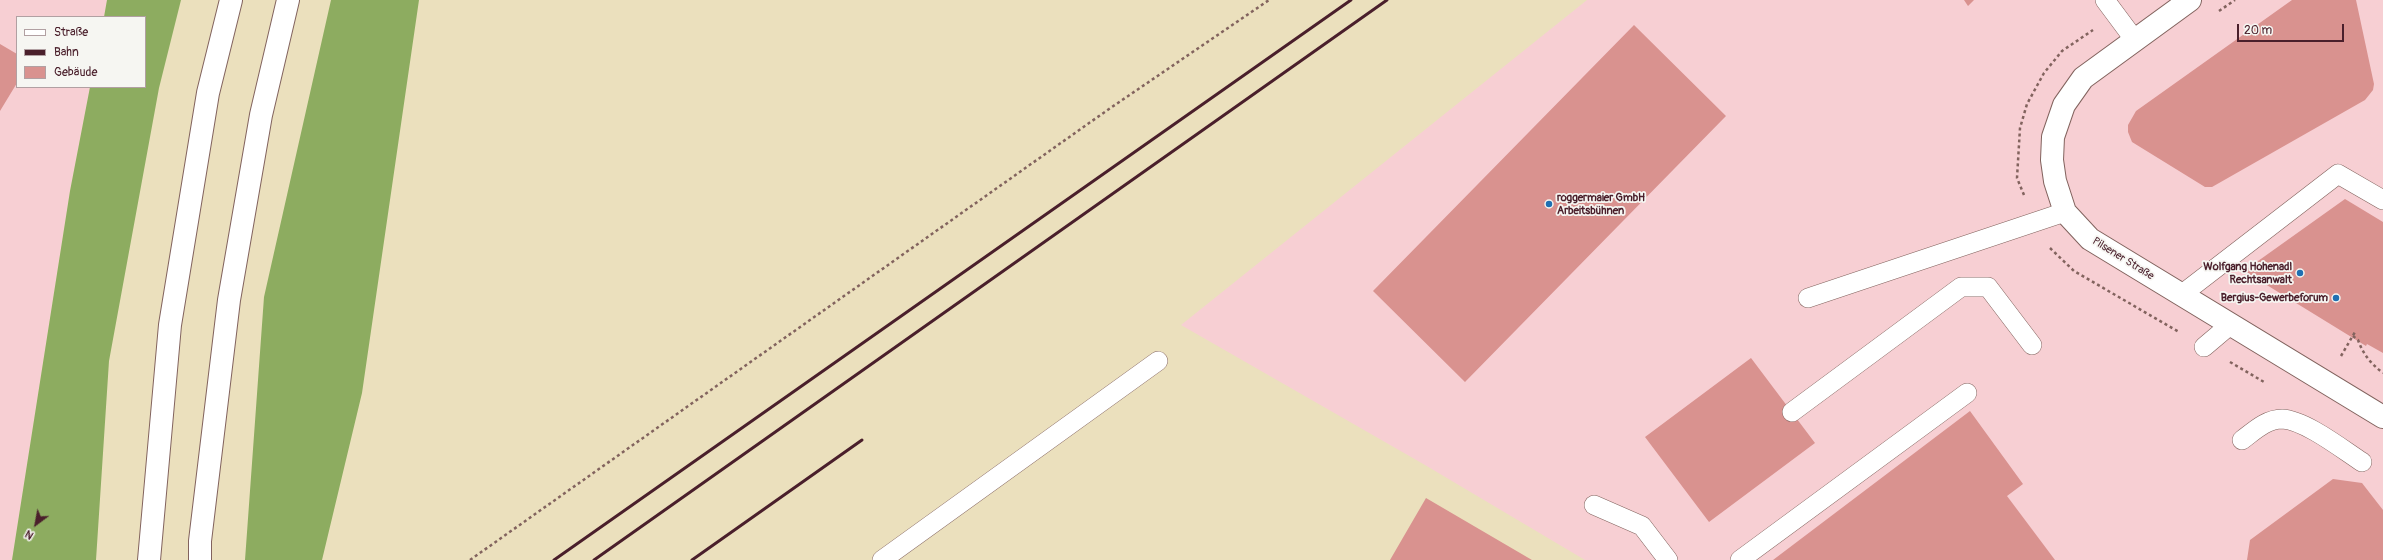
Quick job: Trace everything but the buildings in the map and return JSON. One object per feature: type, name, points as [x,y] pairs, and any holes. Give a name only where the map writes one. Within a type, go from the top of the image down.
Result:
[{"type":"main road","points":[[149,560],[170,325],[208,93],[231,0]]},
{"type":"main road","points":[[200,560],[200,541],[229,300],[261,115],[288,0]]},
{"type":"main road","name":"Pilsener Straße","points":[[2190,0],[2134,39],[2083,78],[2064,105],[2053,138],[2052,160],[2055,181],[2065,212],[2090,239],[2383,417]]},
{"type":"lane","points":[[2105,0],[2134,39]]},
{"type":"lane","points":[[2181,295],[2338,174],[2383,200]]},
{"type":"lane","points":[[1808,298],[2065,212]]},
{"type":"lane","points":[[1792,412],[1962,287],[1988,287],[2032,345]]},
{"type":"lane","points":[[2204,347],[2230,325]]},
{"type":"lane","points":[[882,560],[1158,361]]},
{"type":"lane","points":[[1740,560],[1967,393]]},
{"type":"lane","points":[[2242,440],[2267,423],[2281,419],[2297,422],[2362,462]]},
{"type":"lane","points":[[1594,505],[1642,526],[1668,560]]},
{"type":"path","points":[[470,560],[1096,118],[1269,0]]},
{"type":"path","points":[[2216,13],[2235,0]]},
{"type":"path","points":[[2344,352],[2355,332]]},
{"type":"path","points":[[2353,336],[2358,340],[2362,351],[2375,368],[2383,373]]},
{"type":"shaded area","points":[[0,0],[107,0],[104,16],[16,16],[16,88],[90,88],[70,191],[12,560],[0,560]]},
{"type":"shaded area","points":[[1587,0],[2383,0],[2383,560],[1585,560],[1425,465],[1181,325]]},
{"type":"green space","points":[[107,0],[181,0],[159,88],[109,361],[96,560],[12,560],[70,191],[90,88],[146,88],[146,16],[104,16]]},
{"type":"green space","points":[[331,0],[419,0],[362,393],[322,560],[245,560],[264,297]]},
{"type":"railway","points":[[554,560],[1351,0]]},
{"type":"railway","points":[[594,560],[1387,0]]},
{"type":"railway","points":[[692,560],[862,440]]},
{"type":"place","name":"roggermaier GmbH Arbeitsbühnen","points":[[1549,204]]},
{"type":"place","name":"Wolfgang Hohenadl Rechtsanwalt","points":[[2300,273]]},
{"type":"place","name":"Bergius-Gewerbeforum","points":[[2336,298]]}]
